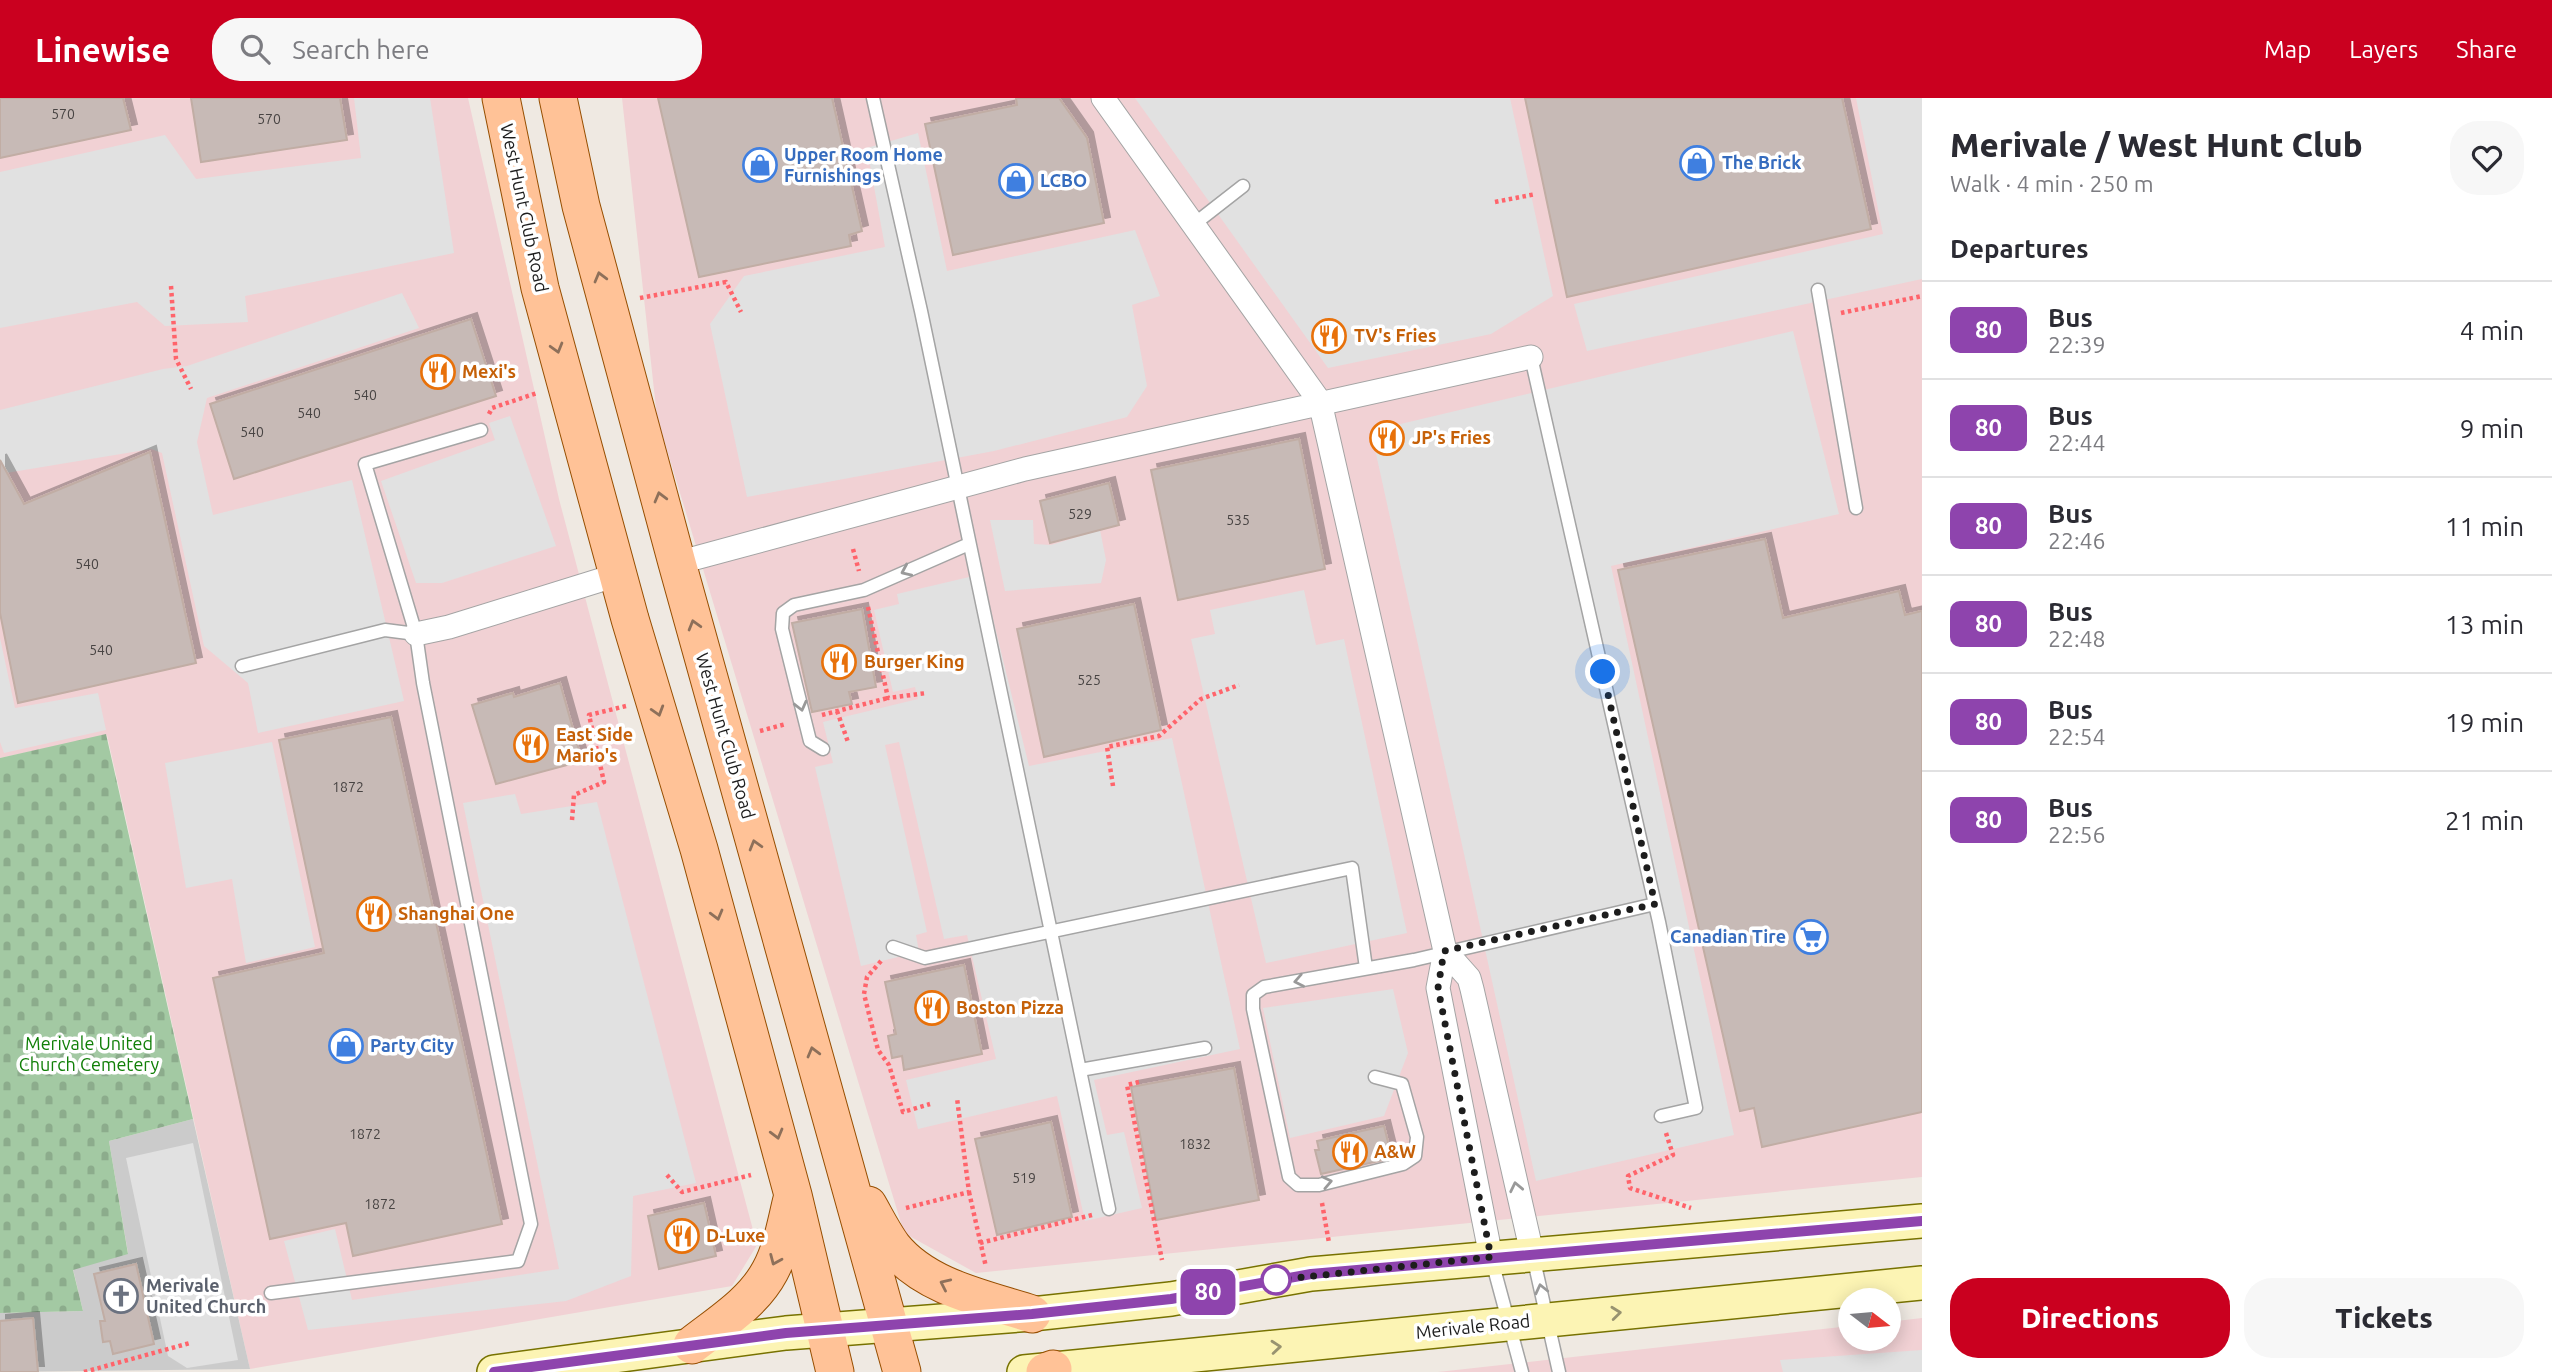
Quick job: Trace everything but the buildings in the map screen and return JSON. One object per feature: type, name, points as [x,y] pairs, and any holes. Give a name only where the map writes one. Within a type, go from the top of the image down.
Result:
[{"type":"main road","name":"West Hunt Club Road","points":[[501,98],[540,288],[793,1195],[835,1372]]},
{"type":"main road","name":"West Hunt Club Road","points":[[558,98],[581,206],[677,563],[902,1372]]},
{"type":"main road","points":[[620,574],[677,563]]},
{"type":"main road","points":[[844,1165],[893,1246],[908,1263],[954,1288],[1032,1314]]},
{"type":"main road","points":[[692,1345],[748,1301],[770,1272],[779,1253],[793,1195]]},
{"type":"main road","points":[[494,1372],[826,1330],[1032,1314],[1171,1299],[1311,1274],[1922,1221]]},
{"type":"main road","name":"Merivale Road","points":[[1052,1370],[1192,1363],[1548,1319],[1922,1283]]},
{"type":"street","points":[[1103,98],[1320,402],[1444,951],[1438,988],[1491,1257]]},
{"type":"street","points":[[677,563],[957,487],[1320,402],[1531,357]]},
{"type":"street","points":[[416,634],[449,627],[620,574]]},
{"type":"street","points":[[1444,951],[1469,978],[1532,1253]]},
{"type":"lane","points":[[873,98],[1109,1209]]},
{"type":"lane","points":[[1193,225],[1243,186]]},
{"type":"lane","points":[[1818,290],[1856,508]]},
{"type":"lane","points":[[1531,357],[1655,904],[1696,1108],[1661,1116]]},
{"type":"lane","points":[[271,1293],[518,1261],[531,1224],[423,683],[416,634],[365,464],[481,430]]},
{"type":"lane","points":[[823,749],[810,741],[782,629],[783,613],[794,605],[864,590],[969,544]]},
{"type":"lane","points":[[242,666],[385,630],[416,634]]},
{"type":"lane","points":[[893,947],[925,958],[1352,868],[1366,968]]},
{"type":"lane","points":[[1375,1077],[1402,1084],[1417,1137],[1415,1156],[1403,1164],[1320,1185],[1298,1185],[1289,1177],[1253,1009],[1253,995],[1264,987],[1414,960],[1655,904]]},
{"type":"lane","points":[[1080,1070],[1205,1048]]},
{"type":"lane","points":[[1532,1253],[1559,1372]]},
{"type":"lane","points":[[1491,1257],[1522,1372]]},
{"type":"path","points":[[1495,202],[1536,194]]},
{"type":"path","points":[[640,298],[726,282],[741,312]]},
{"type":"path","points":[[172,286],[176,359],[191,389]]},
{"type":"path","points":[[1823,315],[1922,296]]},
{"type":"path","points":[[481,430],[492,408],[547,389]]},
{"type":"path","points":[[853,549],[888,698],[927,692]]},
{"type":"path","points":[[1113,786],[1107,747],[1159,736],[1201,699],[1239,685]]},
{"type":"path","points":[[572,820],[574,796],[604,782],[589,715],[630,705]]},
{"type":"path","points":[[837,711],[848,742]]},
{"type":"path","points":[[893,947],[867,977],[864,994],[878,1050],[889,1065],[903,1112],[930,1104]]},
{"type":"path","points":[[1144,1059],[1147,1079],[1127,1085],[1162,1260]]},
{"type":"path","points":[[957,1098],[969,1192],[988,1275],[978,1273]]},
{"type":"path","points":[[1661,1116],[1673,1156],[1628,1176],[1630,1188],[1691,1208]]},
{"type":"path","points":[[667,1175],[682,1192],[751,1175]]},
{"type":"path","points":[[908,1216],[903,1209],[969,1192]]},
{"type":"path","points":[[1323,1208],[1329,1243]]},
{"type":"path","points":[[980,1243],[1109,1209]]},
{"type":"path","points":[[84,1372],[190,1343]]},
{"type":"shaded area","points":[[0,98],[468,98],[559,499],[757,1245],[732,1286],[250,1369],[107,735],[0,758]]},
{"type":"shaded area","points":[[354,98],[430,98],[454,253],[245,296],[248,322],[165,326],[137,302],[0,328],[0,172],[165,135],[196,179],[361,158]]},
{"type":"shaded area","points":[[622,98],[1922,98],[1922,1177],[976,1273],[904,1233],[657,417]]},
{"type":"shaded area","points":[[1135,98],[1510,98],[1553,296],[1491,334],[1328,368]]},
{"type":"shaded area","points":[[1856,98],[1922,98],[1922,279],[1587,351],[1574,304],[1883,234]]},
{"type":"shaded area","points":[[918,133],[947,271],[1135,230],[1160,296],[1132,305],[1147,386],[1127,417],[994,451],[747,497],[710,324],[744,276],[885,247],[867,148]]},
{"type":"shaded area","points":[[402,293],[419,328],[207,398],[197,442],[213,515],[352,480],[404,701],[258,733],[248,683],[204,646],[162,453],[151,449],[0,474],[0,410],[163,369],[187,366]]},
{"type":"shaded area","points":[[1793,331],[1839,514],[1611,566],[1734,1135],[1536,1181],[1371,431]]},
{"type":"shaded area","points":[[510,416],[556,546],[442,583],[416,583],[381,481],[495,440],[489,423]]},
{"type":"shaded area","points":[[990,520],[1033,520],[1034,544],[1051,545],[1100,530],[1106,560],[1101,583],[1005,591]]},
{"type":"shaded area","points":[[982,574],[1029,766],[1172,738],[1240,1049],[1094,1080],[1107,1135],[1124,1132],[1142,1208],[1085,1221],[1057,1096],[918,1129],[906,1080],[996,1059],[967,935],[944,939],[899,742],[885,745],[927,932],[916,935],[919,952],[861,966],[815,767],[833,763],[823,722],[918,699],[915,687],[893,692],[874,610],[899,604],[897,594]]},
{"type":"shaded area","points":[[1304,590],[1316,645],[1344,639],[1407,933],[1266,963],[1191,639],[1215,634],[1210,610]]},
{"type":"shaded area","points":[[0,638],[15,708],[98,693],[106,730],[4,753],[0,742]]},
{"type":"shaded area","points":[[272,742],[315,947],[246,963],[232,879],[186,888],[165,763]]},
{"type":"shaded area","points":[[515,794],[521,814],[597,802],[696,1183],[633,1196],[631,1276],[566,1301],[308,1330],[284,1241],[335,1229],[352,1300],[559,1269],[463,803]]},
{"type":"shaded area","points":[[1393,989],[1408,1053],[1384,1116],[1290,1138],[1263,1008]]},
{"type":"shaded area","points":[[193,1119],[250,1369],[0,1372],[0,1313],[83,1311],[73,1269],[128,1253],[109,1141]]},
{"type":"shaded area","points":[[193,1143],[238,1360],[187,1368],[168,1356],[126,1158]]},
{"type":"shaded area","points":[[1922,1318],[1922,1372],[1438,1372],[1838,1327],[1838,1351],[1901,1351],[1901,1320]]},
{"type":"shaded area","points":[[1922,1350],[1922,1372],[1783,1372],[1780,1360]]},
{"type":"green space","name":"Merivale United Church Cemetery","points":[[106,734],[193,1119],[109,1141],[128,1254],[73,1270],[83,1311],[0,1313],[0,758]]},
{"type":"bus line","name":"80","points":[[494,1372],[786,1333],[1032,1314],[1171,1299],[1311,1274],[1922,1221]]},
{"type":"place","name":"The Brick","points":[[1697,163]]},
{"type":"place","name":"Upper Room Home Furnishings","points":[[760,165]]},
{"type":"place","name":"LCBO","points":[[1016,181]]},
{"type":"place","name":"TV's Fries","points":[[1329,336]]},
{"type":"place","name":"Mexi's","points":[[438,372]]},
{"type":"place","name":"JP's Fries","points":[[1387,438]]},
{"type":"place","name":"Burger King","points":[[839,662]]},
{"type":"place","name":"East Side Mario's","points":[[531,745]]},
{"type":"place","name":"Shanghai One","points":[[374,914]]},
{"type":"place","name":"Canadian Tire","points":[[1811,937]]},
{"type":"place","name":"Boston Pizza","points":[[932,1008]]},
{"type":"place","name":"Party City","points":[[346,1046]]},
{"type":"place","name":"A&W","points":[[1350,1152]]},
{"type":"place","name":"D-Luxe","points":[[682,1236]]},
{"type":"place","name":"Merivale United Church","points":[[121,1296]]},
{"type":"route","points":[[1276,1280],[1311,1274],[1491,1257],[1438,988],[1444,951],[1655,904],[1603,672]]}]
